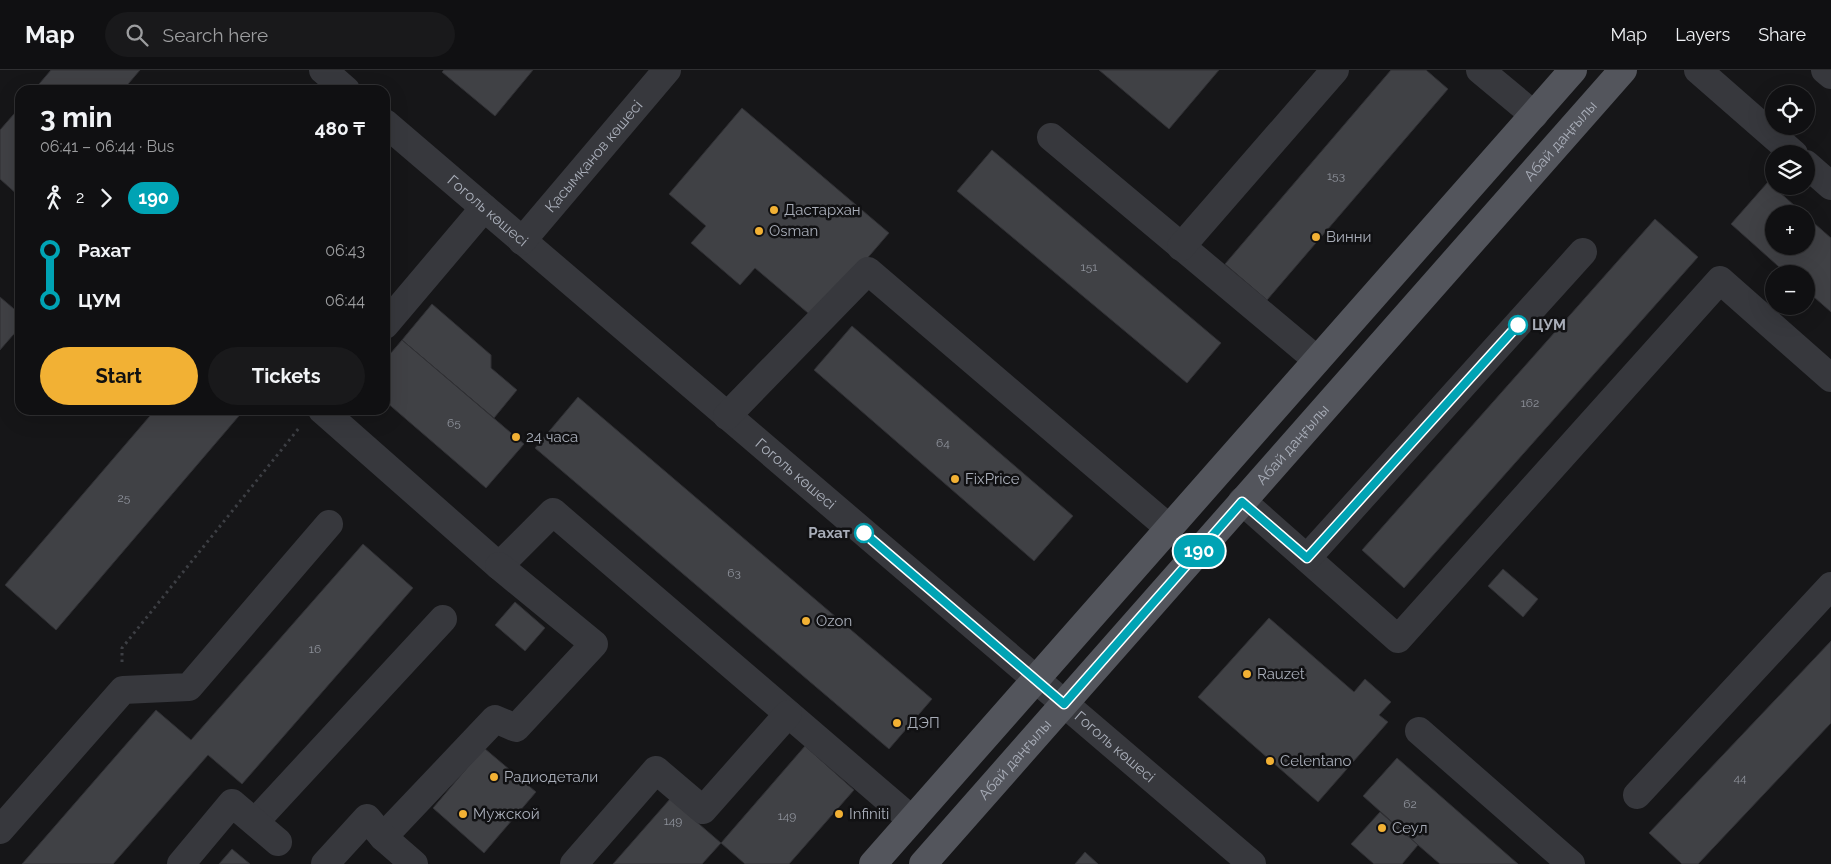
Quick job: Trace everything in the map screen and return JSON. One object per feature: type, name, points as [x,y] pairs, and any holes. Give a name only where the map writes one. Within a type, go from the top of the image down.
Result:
[{"type":"main road","points":[[873,864],[1573,70]]},
{"type":"main road","name":"Абай даңғылы","points":[[923,864],[1623,70]]},
{"type":"street","name":"Қасымқанов көшесі","points":[[522,241],[667,70]]},
{"type":"street","points":[[1181,247],[1335,70]]},
{"type":"street","points":[[1480,70],[1534,115]]},
{"type":"street","points":[[1698,70],[1784,145]]},
{"type":"street","points":[[1825,70],[1831,75]]},
{"type":"street","points":[[326,71],[341,85]]},
{"type":"street","name":"Гоголь көшесі","points":[[390,127],[1252,864]]},
{"type":"street","points":[[1051,138],[1317,360]]},
{"type":"street","points":[[1815,172],[1831,186]]},
{"type":"street","points":[[390,319],[484,208]]},
{"type":"street","points":[[1307,558],[1583,252]]},
{"type":"street","points":[[727,416],[868,271],[1169,528]]},
{"type":"street","points":[[1242,502],[1398,639],[1720,280],[1831,378]]},
{"type":"street","points":[[311,418],[499,566],[594,644],[516,728],[495,719],[383,837]]},
{"type":"street","points":[[499,566],[553,512],[912,820]]},
{"type":"street","points":[[0,830],[123,690],[189,686],[329,524]]},
{"type":"street","points":[[1637,795],[1831,586]]},
{"type":"street","points":[[254,822],[443,619]]},
{"type":"street","points":[[574,864],[656,770],[703,810],[788,714]]},
{"type":"street","points":[[1419,731],[1571,864]]},
{"type":"street","points":[[181,864],[232,803],[278,842]]},
{"type":"street","points":[[325,864],[367,818],[383,837],[414,864]]},
{"type":"path","points":[[123,690],[122,648],[311,418]]},
{"type":"building","points":[[51,70],[140,70],[127,85],[38,85]]},
{"type":"building","points":[[444,70],[533,70],[495,116],[442,72]]},
{"type":"building","points":[[1099,70],[1219,70],[1169,129]]},
{"type":"building","points":[[1391,70],[1426,70],[1448,89],[1267,300],[1225,264]]},
{"type":"building","name":"Дастархан","points":[[742,108],[889,233],[815,319],[755,268],[740,285],[691,243],[706,226],[669,194]]},
{"type":"building","points":[[15,113],[15,192],[0,179],[0,130]]},
{"type":"building","points":[[992,150],[1221,343],[1187,383],[957,191]]},
{"type":"building","points":[[1765,185],[1765,195],[1783,195],[1794,205],[1765,205],[1765,254],[1731,224]]},
{"type":"building","points":[[1655,219],[1698,257],[1404,588],[1362,550]]},
{"type":"building","points":[[1815,224],[1831,238],[1831,312],[1815,298],[1815,265],[1777,265],[1766,255],[1815,255]]},
{"type":"building","points":[[0,297],[15,310],[15,333],[0,350]]},
{"type":"building","points":[[432,304],[491,355],[491,368],[517,390],[494,418],[402,340]]},
{"type":"building","points":[[852,326],[1073,516],[1034,561],[814,370]]},
{"type":"building","points":[[402,340],[524,444],[486,488],[390,405],[390,354]]},
{"type":"building","points":[[578,397],[932,699],[889,749],[535,448]]},
{"type":"building","points":[[151,415],[240,415],[56,630],[5,585]]},
{"type":"building","points":[[363,544],[413,588],[242,784],[208,755],[113,864],[22,864],[156,710],[191,740]]},
{"type":"building","points":[[1503,569],[1538,599],[1523,617],[1488,586]]},
{"type":"building","points":[[515,602],[545,628],[525,651],[495,625]]},
{"type":"building","points":[[1269,618],[1354,692],[1365,679],[1391,702],[1379,715],[1388,722],[1318,802],[1198,697]]},
{"type":"building","points":[[1831,641],[1831,723],[1698,864],[1682,864],[1649,833]]},
{"type":"building","points":[[805,746],[854,790],[789,864],[745,864],[721,843]]},
{"type":"building","points":[[484,748],[536,792],[484,853],[433,808]]},
{"type":"building","points":[[1397,758],[1518,864],[1440,864],[1418,845],[1363,796]]},
{"type":"building","points":[[670,799],[721,843],[702,864],[613,864]]},
{"type":"building","name":"Сеул","points":[[1380,812],[1418,845],[1402,864],[1374,864],[1351,844]]},
{"type":"building","points":[[232,849],[250,864],[219,864]]},
{"type":"building","points":[[1085,852],[1098,864],[1075,864]]},
{"type":"bus line","name":"190","points":[[864,533],[1022,666],[1064,704],[1242,502],[1307,558],[1518,325]]},
{"type":"place","name":"Дастархан","points":[[774,210]]},
{"type":"place","name":"Osman","points":[[759,231]]},
{"type":"place","name":"Винни","points":[[1316,237]]},
{"type":"place","name":"ЦУМ","points":[[1518,325]]},
{"type":"place","name":"24 часа","points":[[516,437]]},
{"type":"place","name":"FixPrice","points":[[955,479]]},
{"type":"place","name":"Рахат","points":[[864,533]]},
{"type":"place","name":"Ozon","points":[[806,621]]},
{"type":"place","name":"Rauzet","points":[[1247,674]]},
{"type":"place","name":"ДЭП","points":[[897,723]]},
{"type":"place","name":"Celentano","points":[[1270,761]]},
{"type":"place","name":"Радиодетали","points":[[494,777]]},
{"type":"place","name":"Мужской","points":[[463,814]]},
{"type":"place","name":"Infiniti","points":[[839,814]]},
{"type":"place","name":"Сеул","points":[[1382,828]]}]
